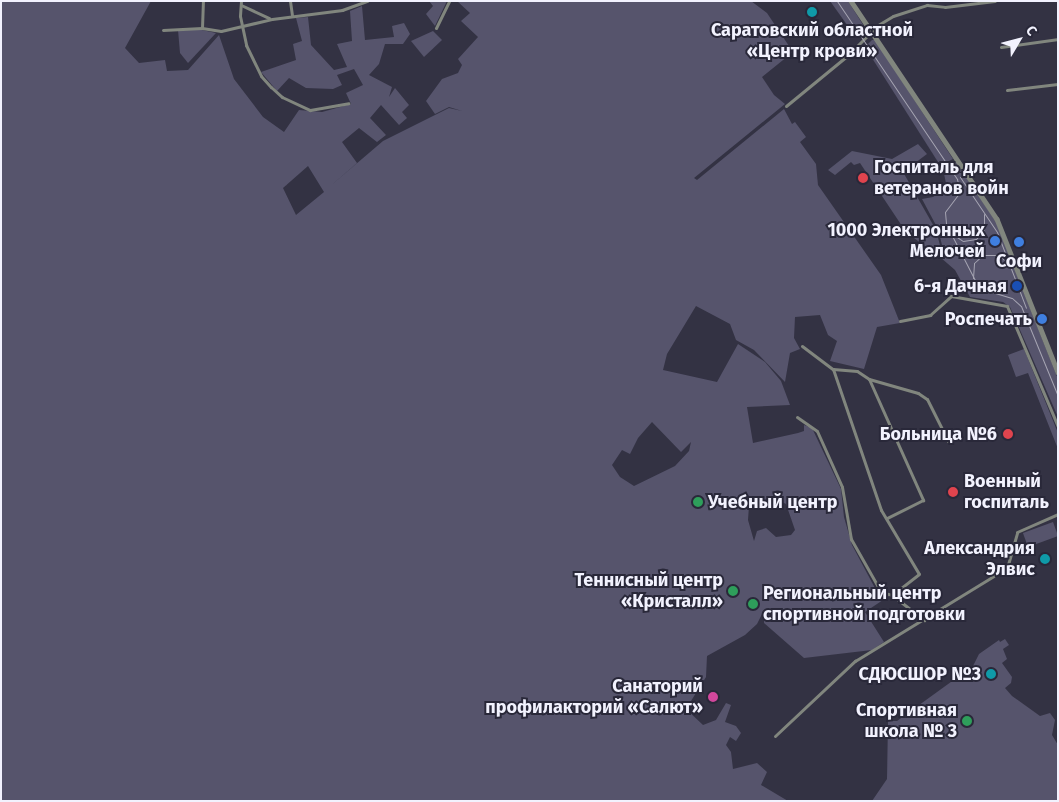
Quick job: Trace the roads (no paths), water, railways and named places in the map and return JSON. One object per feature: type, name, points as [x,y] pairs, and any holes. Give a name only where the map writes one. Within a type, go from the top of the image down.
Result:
[{"type":"street","points":[[202,28],[203,1]]},
{"type":"street","points":[[290,1],[292,16]]},
{"type":"street","points":[[163,30],[202,28],[221,31],[242,28],[272,19],[342,10],[367,1]]},
{"type":"street","points":[[436,28],[449,1]]},
{"type":"street","points":[[851,1],[997,219],[1058,372]]},
{"type":"street","points":[[786,106],[848,55],[859,42],[893,16],[932,3],[946,7],[995,1]]},
{"type":"street","points":[[272,19],[241,3],[242,28],[252,60],[261,76],[282,98],[310,110],[348,103]]},
{"type":"street","points":[[1000,47],[1058,39]]},
{"type":"street","points":[[1007,90],[1058,84]]},
{"type":"street","points":[[900,321],[930,315],[952,296],[1002,304],[1012,312],[1057,424]]},
{"type":"street","points":[[802,346],[833,369],[857,371],[869,379],[918,393],[927,399],[948,441]]},
{"type":"street","points":[[833,369],[859,454],[881,510],[919,574],[892,595]]},
{"type":"street","points":[[869,379],[923,500],[887,518]]},
{"type":"street","points":[[797,417],[817,431],[842,487],[851,538],[881,592],[892,595],[924,620]]},
{"type":"street","points":[[775,736],[855,662],[1007,568],[1017,532],[1058,514]]},
{"type":"tram line","points":[[837,1],[957,179],[960,192],[945,212],[946,224],[977,284],[982,289],[1012,298],[1021,306],[1058,396]]},
{"type":"tram line","points":[[960,177],[997,232],[1026,308]]},
{"type":"tram line","points":[[951,233],[963,241],[976,239],[984,230],[984,214]]},
{"type":"tram line","points":[[973,278],[974,263],[983,255],[1000,255],[1008,265]]},
{"type":"place","name":"Саратовский областной «Центр крови»","points":[[812,12]]},
{"type":"place","name":"Госпиталь для ветеранов войн","points":[[863,178]]},
{"type":"place","name":"1000 Электронных Мелочей","points":[[995,241]]},
{"type":"place","name":"Софи","points":[[1019,242]]},
{"type":"place","name":"6-я Дачная","points":[[1017,286]]},
{"type":"place","name":"Роспечать","points":[[1042,319]]},
{"type":"place","name":"Больница №6","points":[[1008,434]]},
{"type":"place","name":"Военный госпиталь","points":[[953,492]]},
{"type":"place","name":"Учебный центр","points":[[698,502]]},
{"type":"place","name":"Александрия Элвис","points":[[1045,559]]},
{"type":"place","name":"Теннисный центр «Кристалл»","points":[[733,591]]},
{"type":"place","name":"Региональный центр спортивной подготовки","points":[[753,604]]},
{"type":"place","name":"СДЮСШОР №3","points":[[991,674]]},
{"type":"place","name":"Санаторий профилакторий «Салют»","points":[[713,697]]},
{"type":"place","name":"Спортивная школа № 3","points":[[967,721]]}]
